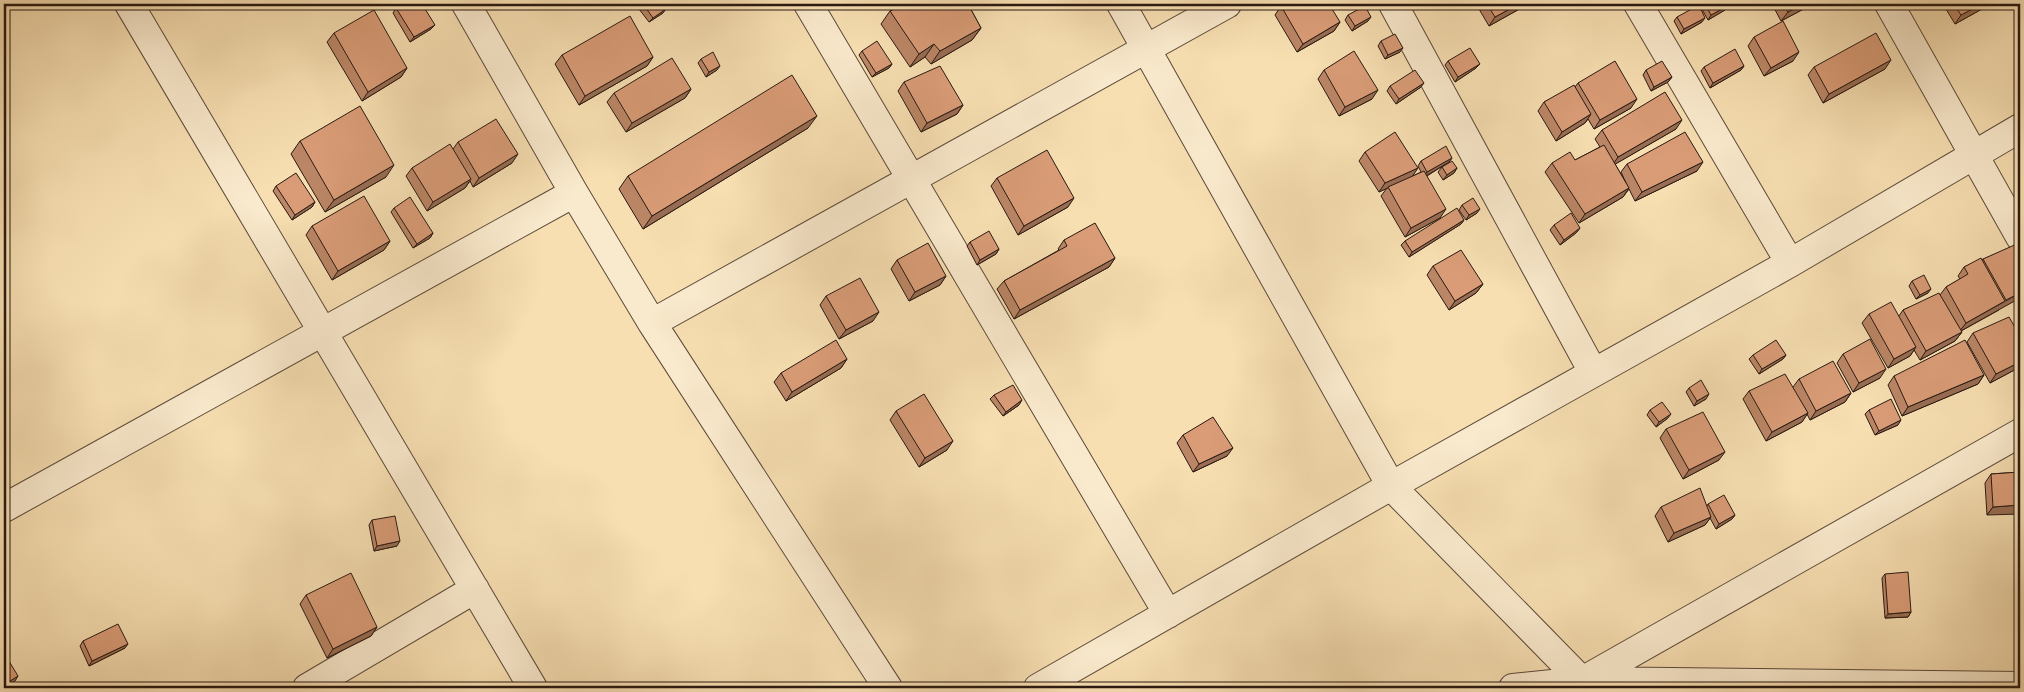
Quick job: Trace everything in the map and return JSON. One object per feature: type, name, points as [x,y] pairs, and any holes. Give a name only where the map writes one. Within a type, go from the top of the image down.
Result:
[{"type":"street","points":[[129,4],[533,688]]},
{"type":"street","points":[[466,4],[574,193],[652,323],[888,688]]},
{"type":"street","points":[[808,4],[1168,614]]},
{"type":"street","points":[[1121,4],[1391,486],[1582,686]]},
{"type":"street","points":[[652,323],[1227,4]]},
{"type":"street","points":[[1393,4],[1593,372]]},
{"type":"street","points":[[1638,4],[1790,263]]},
{"type":"street","points":[[1889,4],[2020,237]]},
{"type":"street","points":[[1038,688],[1391,486],[1790,263],[2020,128]]},
{"type":"street","points":[[4,508],[574,193]]},
{"type":"street","points":[[1582,686],[2020,433]]},
{"type":"street","points":[[307,688],[475,589]]},
{"type":"street","points":[[1513,688],[1582,686],[2020,686]]},
{"type":"building","points":[[404,4],[422,4],[435,25],[414,37],[396,8]]},
{"type":"building","points":[[643,4],[662,4],[666,9],[653,18]]},
{"type":"building","points":[[906,4],[968,4],[981,28],[940,51],[934,44],[919,54],[890,11]]},
{"type":"building","points":[[1285,4],[1329,4],[1340,22],[1303,44],[1281,6]]},
{"type":"building","points":[[1487,4],[1519,4],[1495,17]]},
{"type":"building","points":[[1705,4],[1727,4],[1728,6],[1711,15]]},
{"type":"building","points":[[1783,4],[1803,4],[1788,12]]},
{"type":"building","points":[[1954,4],[1982,4],[1961,15]]},
{"type":"building","points":[[1699,5],[1705,18],[1684,29],[1677,17]]},
{"type":"building","points":[[1365,6],[1371,17],[1355,26],[1348,15]]},
{"type":"building","points":[[374,10],[407,68],[368,92],[334,33]]},
{"type":"building","points":[[630,16],[653,57],[585,96],[562,55]]},
{"type":"building","points":[[1783,21],[1799,52],[1771,68],[1754,37]]},
{"type":"building","points":[[1876,33],[1891,60],[1829,94],[1814,67]]},
{"type":"building","points":[[1395,34],[1403,48],[1388,55],[1381,41]]},
{"type":"building","points":[[877,41],[892,64],[876,73],[862,51]]},
{"type":"building","points":[[1470,48],[1480,64],[1458,77],[1448,61]]},
{"type":"building","points":[[1735,49],[1744,66],[1713,83],[1704,67]]},
{"type":"building","points":[[1354,51],[1378,90],[1345,107],[1324,70]]},
{"type":"building","points":[[713,52],[720,66],[709,72],[701,59]]},
{"type":"building","points":[[672,58],[691,89],[632,123],[614,93]]},
{"type":"building","points":[[1615,61],[1637,99],[1600,120],[1578,83]]},
{"type":"building","points":[[1662,61],[1672,77],[1654,87],[1646,70]]},
{"type":"building","points":[[940,66],[963,105],[927,123],[904,82]]},
{"type":"building","points":[[1415,70],[1424,83],[1399,99],[1390,86]]},
{"type":"building","points":[[792,75],[817,116],[652,216],[628,176]]},
{"type":"building","points":[[1574,85],[1591,114],[1562,132],[1544,102]]},
{"type":"building","points":[[1665,92],[1682,120],[1618,157],[1602,130]]},
{"type":"building","points":[[360,106],[394,165],[334,200],[300,141]]},
{"type":"building","points":[[496,119],[518,154],[479,178],[458,142]]},
{"type":"building","points":[[1395,132],[1418,168],[1385,183],[1365,152]]},
{"type":"building","points":[[1685,132],[1703,162],[1642,192],[1627,164]]},
{"type":"building","points":[[450,144],[471,179],[433,202],[412,168]]},
{"type":"building","points":[[1604,145],[1629,188],[1585,214],[1552,163],[1570,152],[1575,160]]},
{"type":"building","points":[[1446,146],[1452,158],[1427,172],[1421,161]]},
{"type":"building","points":[[1047,150],[1074,198],[1024,226],[997,178]]},
{"type":"building","points":[[1452,161],[1457,168],[1447,175],[1442,167]]},
{"type":"building","points":[[1424,171],[1446,209],[1411,228],[1388,187]]},
{"type":"building","points":[[296,173],[315,202],[295,215],[276,186]]},
{"type":"building","points":[[364,196],[390,241],[338,271],[312,226]]},
{"type":"building","points":[[410,197],[433,233],[417,244],[394,208]]},
{"type":"building","points":[[1473,198],[1480,209],[1469,215],[1462,205]]},
{"type":"building","points":[[1457,208],[1464,220],[1412,252],[1405,241]]},
{"type":"building","points":[[1571,213],[1580,228],[1564,240],[1554,225]]},
{"type":"building","points":[[1095,223],[1115,258],[1020,310],[1004,281],[1067,246],[1064,240]]},
{"type":"building","points":[[989,231],[999,249],[980,260],[970,242]]},
{"type":"building","points":[[928,243],[946,276],[915,292],[897,260]]},
{"type":"building","points":[[2019,243],[2020,293],[2006,300],[1983,259]]},
{"type":"building","points":[[1461,250],[1483,284],[1455,301],[1433,266]]},
{"type":"building","points":[[1981,258],[2005,301],[1966,323],[1946,287],[1968,274],[1964,267]]},
{"type":"building","points":[[1924,275],[1931,289],[1920,295],[1912,281]]},
{"type":"building","points":[[860,278],[879,312],[846,330],[826,296]]},
{"type":"building","points":[[1939,293],[1962,332],[1926,351],[1903,310]]},
{"type":"building","points":[[1891,302],[1916,347],[1894,359],[1869,314]]},
{"type":"building","points":[[2009,317],[2020,336],[2020,362],[1996,374],[1973,333]]},
{"type":"building","points":[[1870,339],[1886,369],[1859,383],[1843,354]]},
{"type":"building","points":[[836,340],[847,359],[792,392],[781,373]]},
{"type":"building","points":[[1776,340],[1786,355],[1762,369],[1753,355]]},
{"type":"building","points":[[1965,340],[1984,375],[1908,407],[1894,376]]},
{"type":"building","points":[[1833,361],[1851,393],[1816,411],[1799,379]]},
{"type":"building","points":[[1785,374],[1808,413],[1772,432],[1749,391]]},
{"type":"building","points":[[1701,380],[1709,394],[1697,401],[1689,388]]},
{"type":"building","points":[[1013,385],[1022,400],[1006,412],[994,395]]},
{"type":"building","points":[[924,394],[953,441],[925,458],[896,411]]},
{"type":"building","points":[[1891,399],[1901,420],[1879,431],[1869,410]]},
{"type":"building","points":[[1662,402],[1671,414],[1659,422],[1650,410]]},
{"type":"building","points":[[1703,412],[1725,452],[1689,470],[1666,429]]},
{"type":"building","points":[[1213,417],[1233,448],[1199,464],[1183,435]]},
{"type":"building","points":[[2020,472],[2020,505],[1993,507],[1991,474]]},
{"type":"building","points":[[1700,488],[1711,517],[1674,533],[1661,507]]},
{"type":"building","points":[[1724,495],[1735,515],[1719,524],[1708,504]]},
{"type":"building","points":[[395,516],[400,541],[377,546],[372,520]]},
{"type":"building","points":[[1908,572],[1911,612],[1888,614],[1885,574]]},
{"type":"building","points":[[351,573],[377,627],[333,649],[306,595]]},
{"type":"building","points":[[118,624],[128,644],[92,661],[83,641]]},
{"type":"building","points":[[4,653],[18,676],[4,685]]}]
